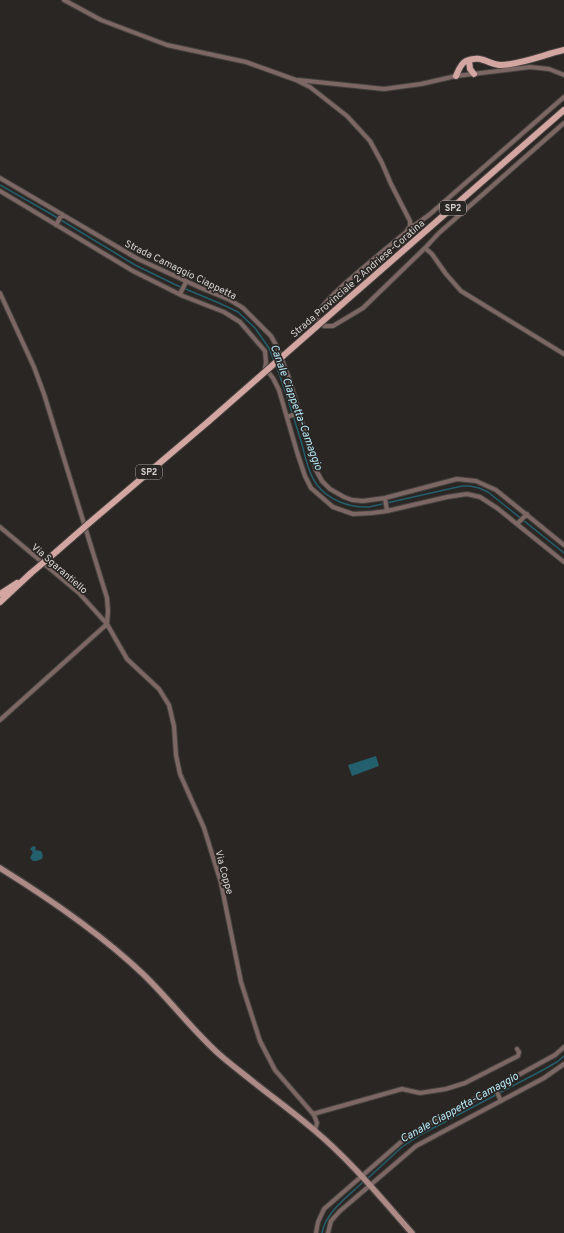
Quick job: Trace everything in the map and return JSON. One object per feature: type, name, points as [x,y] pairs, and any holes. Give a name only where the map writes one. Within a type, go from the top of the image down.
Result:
[{"type":"main road","points":[[456,76],[460,67],[465,61],[469,60],[485,60],[502,65],[564,50]]},
{"type":"main road","points":[[469,60],[470,69],[474,74]]},
{"type":"main road","name":"Strada Provinciale 2 Andriese-Coratina","points":[[0,602],[31,573],[209,421],[564,110]]},
{"type":"main road","points":[[0,594],[31,573]]},
{"type":"main road","points":[[0,868],[25,883],[90,928],[142,973],[176,1008],[195,1031],[220,1055],[315,1130],[335,1148],[412,1233]]},
{"type":"street","points":[[64,0],[101,20],[167,45],[246,62],[296,80],[310,87],[347,116],[370,141],[410,221],[410,226]]},
{"type":"street","points":[[296,80],[384,89],[421,84],[456,76],[530,67],[549,69],[564,75]]},
{"type":"street","points":[[564,97],[430,215],[416,225],[410,226],[402,235],[332,296],[320,310],[318,320],[324,326],[333,326],[363,308],[426,248],[439,233],[564,123]]},
{"type":"street","name":"Strada Camaggio Ciappetta","points":[[0,178],[138,259],[186,282],[230,300],[242,308],[270,336],[277,347],[289,378],[316,470],[322,481],[330,489],[352,500],[363,501],[385,498],[457,480],[476,481],[496,490],[564,545]]},
{"type":"street","points":[[0,191],[133,271],[180,294],[224,312],[240,322],[264,351],[266,362],[265,368],[273,378],[279,390],[305,476],[311,488],[333,507],[353,514],[387,511],[447,497],[467,494],[480,497],[497,508],[564,562]]},
{"type":"street","points":[[56,225],[62,214]]},
{"type":"street","points":[[426,248],[461,291],[564,354]]},
{"type":"street","points":[[180,294],[186,282]]},
{"type":"street","points":[[0,293],[34,367],[44,394],[107,598],[108,611],[107,624],[0,720]]},
{"type":"street","points":[[286,417],[299,413]]},
{"type":"street","points":[[385,498],[387,511]]},
{"type":"street","points":[[517,524],[527,514]]},
{"type":"street","name":"Via Sgarantiello","points":[[0,527],[78,593],[107,624]]},
{"type":"street","name":"Via Coppe","points":[[107,624],[127,659],[159,689],[169,705],[173,720],[176,755],[180,774],[204,828],[221,882],[242,982],[260,1041],[275,1070],[313,1114]]},
{"type":"street","points":[[316,1233],[318,1222],[324,1209],[409,1135],[555,1055],[564,1047]]},
{"type":"street","points":[[315,1130],[317,1123],[313,1114],[402,1090],[420,1093],[446,1089],[459,1085],[518,1056],[519,1052],[517,1048]]},
{"type":"street","points":[[328,1233],[332,1221],[340,1211],[369,1184],[416,1146],[544,1078],[564,1064]]},
{"type":"street","points":[[495,1088],[501,1101]]},
{"type":"water","points":[[376,756],[379,766],[352,776],[348,765]]},
{"type":"water","points":[[33,846],[36,847],[35,850],[41,851],[43,855],[42,859],[33,861],[30,858],[33,852],[30,849]]},
{"type":"waterway","name":"Canale Ciappetta-Camaggio","points":[[0,185],[135,265],[238,312],[255,328],[269,348],[274,361]]},
{"type":"waterway","name":"Canale Ciappetta-Camaggio","points":[[276,365],[309,469],[317,485],[333,499],[354,506],[369,507],[462,486],[479,488],[488,492],[564,553]]},
{"type":"waterway","name":"Canale Ciappetta-Camaggio","points":[[367,1179],[402,1147],[420,1135],[541,1071],[557,1062],[564,1056]]},
{"type":"waterway","name":"Canale Ciappetta-Camaggio","points":[[322,1233],[324,1225],[333,1211],[364,1181]]}]
